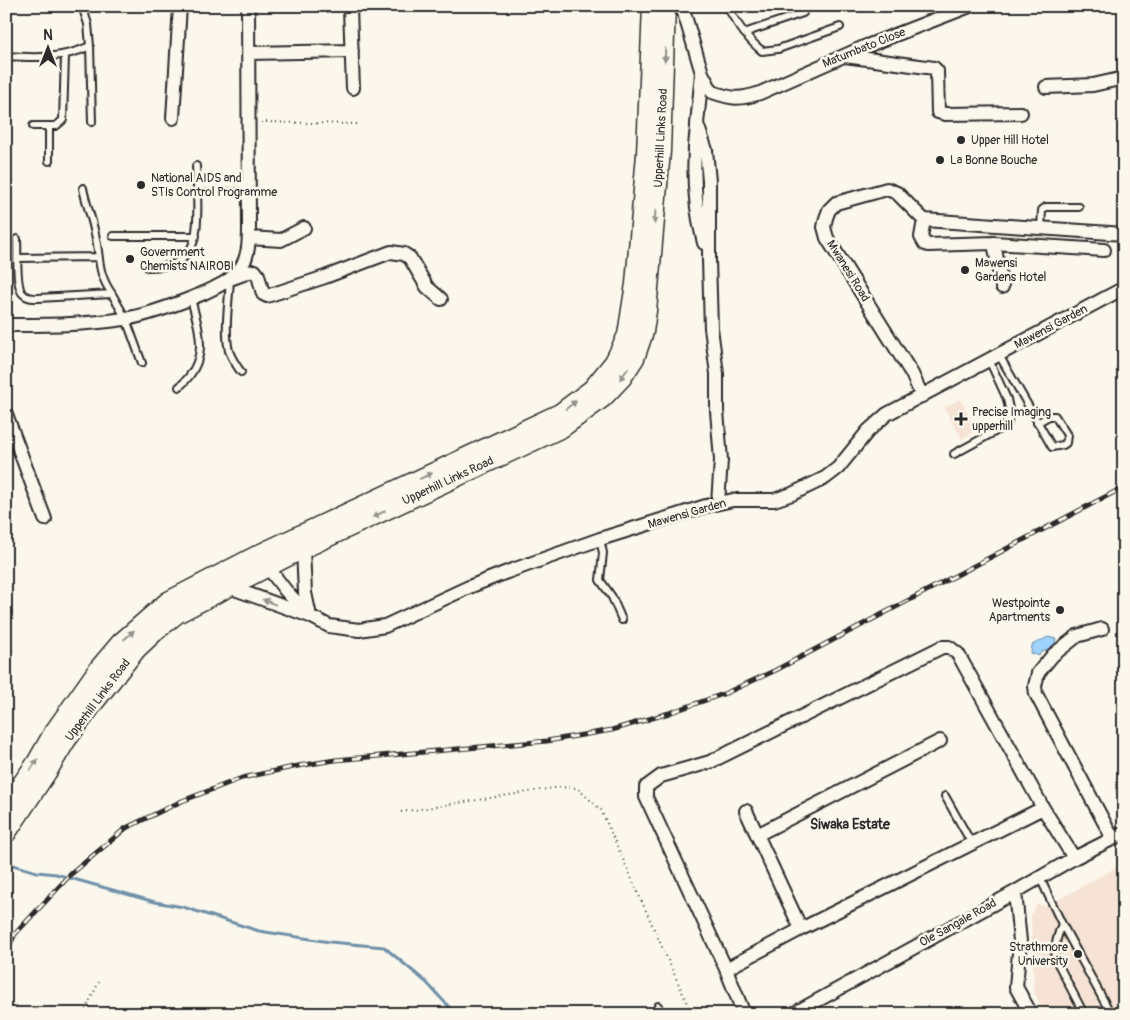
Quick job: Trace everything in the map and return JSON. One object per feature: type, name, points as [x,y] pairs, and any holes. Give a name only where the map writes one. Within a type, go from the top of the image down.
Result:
[{"type":"street","points":[[173,118],[180,6]]},
{"type":"street","points":[[230,279],[239,270],[244,261],[249,238],[248,6]]},
{"type":"street","name":"Upperhill Links Road","points":[[6,806],[36,763],[53,733],[98,669],[120,643],[168,602],[263,561],[560,413],[592,389],[614,362],[627,335],[635,284],[646,154],[652,6]]},
{"type":"street","name":"Upperhill Links Road","points":[[301,542],[562,428],[603,398],[622,378],[634,358],[644,332],[647,311],[662,151],[666,6]]},
{"type":"street","points":[[682,6],[702,73],[697,124],[706,150],[709,182],[711,328],[717,374],[717,411],[721,460],[718,503]]},
{"type":"street","name":"Matumbato Close","points":[[702,73],[712,92],[732,98],[745,98],[843,56],[970,6]]},
{"type":"street","points":[[350,9],[353,88]]},
{"type":"street","points":[[248,53],[352,51]]},
{"type":"street","points":[[843,56],[934,68],[937,71],[938,112],[945,114],[1021,114]]},
{"type":"street","points":[[1046,87],[1093,85],[1124,78]]},
{"type":"street","name":"Mwanesi Road","points":[[922,396],[912,374],[827,238],[824,227],[829,210],[836,203],[887,190],[898,193],[924,220]]},
{"type":"street","points":[[1104,250],[994,243],[928,245],[925,244],[921,237],[924,220],[1124,234]]},
{"type":"street","points":[[249,238],[281,240],[304,228]]},
{"type":"street","points":[[994,243],[1002,287]]},
{"type":"street","points":[[6,325],[71,324],[126,319],[190,299],[230,279],[255,271],[264,294],[267,296],[391,252],[399,252],[410,258],[427,287],[441,299]]},
{"type":"street","name":"Mawensi Garden","points":[[229,587],[310,616],[329,626],[359,630],[384,626],[492,578],[600,539],[718,503],[733,500],[774,500],[792,494],[825,478],[838,468],[868,431],[887,414],[1124,288]]},
{"type":"street","points":[[7,419],[45,518]]},
{"type":"street","points":[[301,542],[305,594],[310,616]]},
{"type":"street","points":[[263,561],[286,591],[310,616]]},
{"type":"street","name":"Upperhill Links Road","points":[[6,834],[66,741],[137,649],[177,614],[229,587],[263,561]]},
{"type":"street","points":[[1102,629],[1077,636],[1053,655],[1038,673],[1035,686],[1036,694],[1118,836]]},
{"type":"street","points":[[744,1014],[726,969],[646,797],[646,787],[662,776],[710,762],[942,647],[948,647],[958,654],[1043,808],[1074,858]]},
{"type":"street","points":[[757,835],[940,741]]},
{"type":"street","points":[[726,969],[801,929],[1043,808]]},
{"type":"street","points":[[746,811],[801,929]]},
{"type":"street","name":"Ole Sangale Road","points":[[792,1014],[1074,858],[1118,836]]},
{"type":"street","points":[[1015,892],[1020,941],[1016,986],[1031,1014]]},
{"type":"lane","points":[[82,6],[88,24],[90,46],[92,122]]},
{"type":"lane","points":[[727,6],[744,33],[762,51],[778,50],[840,27]]},
{"type":"lane","points":[[744,33],[803,13]]},
{"type":"lane","points":[[6,56],[65,56],[90,46]]},
{"type":"lane","points":[[33,126],[56,126],[64,120],[65,56]]},
{"type":"lane","points":[[49,126],[49,161]]},
{"type":"lane","points":[[147,267],[169,266],[180,261],[190,250],[196,236],[196,166]]},
{"type":"lane","points":[[197,186],[250,184]]},
{"type":"lane","points":[[83,188],[95,234],[104,282],[126,319],[142,363]]},
{"type":"lane","points":[[1041,228],[1042,210],[1046,207],[1079,207]]},
{"type":"lane","points":[[113,236],[196,236]]},
{"type":"lane","points":[[17,240],[18,286],[23,294],[28,297],[52,298],[112,294]]},
{"type":"lane","points":[[18,258],[98,257]]},
{"type":"lane","points":[[230,279],[228,348],[232,360],[241,372]]},
{"type":"lane","points":[[179,387],[189,378],[193,371],[201,347],[200,334],[190,299]]},
{"type":"lane","points":[[994,357],[1052,447],[1063,445],[1066,442],[1067,435],[1055,416],[1049,416],[1037,423]]},
{"type":"lane","points":[[954,454],[1007,425],[1010,414],[994,357]]},
{"type":"lane","points":[[600,539],[603,553],[600,580],[612,597],[622,620]]},
{"type":"lane","points":[[945,796],[972,844]]},
{"type":"lane","points":[[1040,878],[1062,924],[1111,1014]]},
{"type":"lane","points":[[1062,924],[1056,939],[1055,958],[1084,1014]]},
{"type":"lane","points":[[658,1006],[662,1014]]},
{"type":"path","points":[[249,122],[357,124]]},
{"type":"path","points":[[401,812],[560,787],[576,788],[601,810],[692,1014]]},
{"type":"path","points":[[83,1014],[99,982]]},
{"type":"shaded area","name":"Precise Imaging upperhill","points":[[960,399],[977,430],[962,439],[944,408]]},
{"type":"shaded area","name":"Strathmore University","points":[[1124,863],[1124,1014],[1045,1014],[1034,992],[1031,915],[1037,904],[1047,906]]},
{"type":"water","points":[[1048,637],[1056,639],[1054,649],[1052,647],[1040,653],[1039,656],[1031,653],[1032,645]]},
{"type":"waterway","points":[[6,863],[37,872],[56,874],[155,902],[183,907],[259,931],[330,942],[384,947],[426,982],[458,1014]]},
{"type":"railway","points":[[6,953],[15,934],[71,874],[126,828],[182,801],[242,778],[298,766],[335,760],[547,741],[612,730],[669,713],[726,693],[776,670],[1124,487]]},
{"type":"place","name":"Upper Hill Hotel","points":[[961,140]]},
{"type":"place","name":"La Bonne Bouche","points":[[940,160]]},
{"type":"place","name":"National AIDS and STIs Control Programme","points":[[141,185]]},
{"type":"place","name":"Government Chemists NAIROBI","points":[[130,259]]},
{"type":"place","name":"Mawensi Gardens Hotel","points":[[965,270]]},
{"type":"place","name":"Precise Imaging upperhill","points":[[961,419]]},
{"type":"place","name":"Westpointe Apartments","points":[[1060,610]]},
{"type":"place","name":"Strathmore University","points":[[1078,954]]},
{"type":"district","name":"Siwaka Estate","points":[[850,824]]}]
